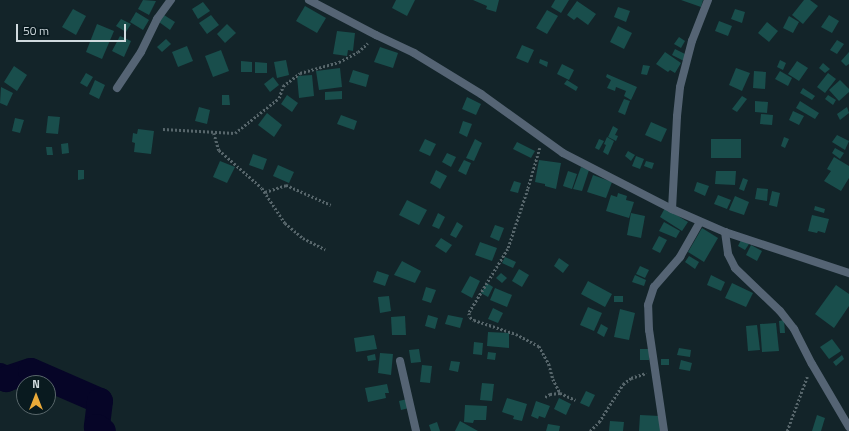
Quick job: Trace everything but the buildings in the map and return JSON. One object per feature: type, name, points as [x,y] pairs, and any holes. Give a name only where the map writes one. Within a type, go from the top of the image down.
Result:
[{"type":"street","points":[[117,88],[141,52],[157,19],[172,0]]},
{"type":"street","points":[[309,0],[414,53],[481,94],[563,153],[672,209],[725,232],[849,273]]},
{"type":"street","points":[[672,209],[676,116],[680,87],[692,41],[708,0]]},
{"type":"street","points":[[664,431],[649,330],[648,305],[654,287],[680,257],[700,222]]},
{"type":"street","points":[[725,232],[728,254],[734,268],[780,310],[794,329],[812,364],[849,427]]},
{"type":"street","points":[[400,361],[416,431]]},
{"type":"path","points":[[163,129],[235,133],[279,98],[283,86],[300,73],[339,62],[358,52],[376,35]]},
{"type":"path","points":[[214,133],[220,150],[265,192],[285,223],[304,238],[325,249]]},
{"type":"path","points":[[543,138],[508,249],[469,313],[470,317],[474,320],[516,334],[539,346],[549,364],[553,379],[560,393]]},
{"type":"path","points":[[265,192],[286,185],[331,205]]},
{"type":"path","points":[[787,431],[812,364]]},
{"type":"path","points":[[590,431],[600,422],[623,384],[631,378],[655,369]]},
{"type":"path","points":[[545,397],[550,394],[560,393],[576,400]]},
{"type":"waterway","points":[[0,376],[6,379],[31,371],[100,401],[97,427],[103,431]]}]
